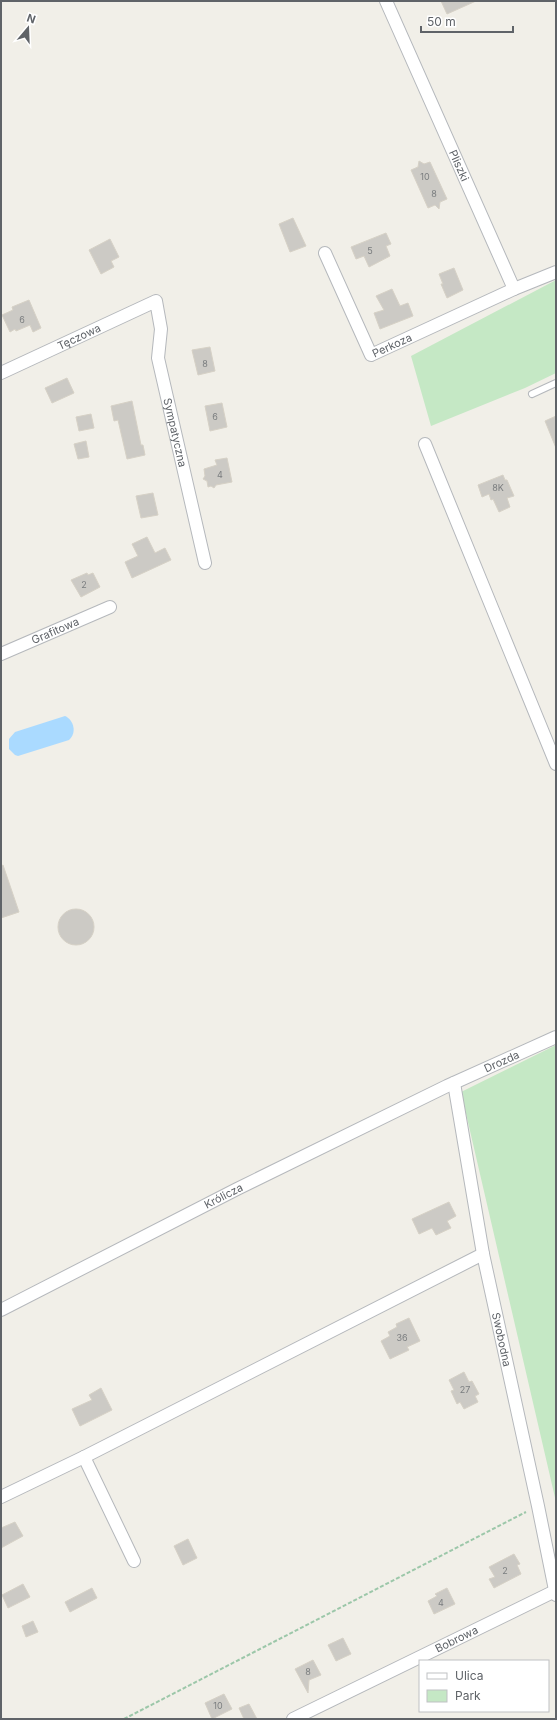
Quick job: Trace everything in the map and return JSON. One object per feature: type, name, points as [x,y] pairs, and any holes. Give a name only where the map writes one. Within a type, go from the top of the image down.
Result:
[{"type":"street","name":"Pliszki","points":[[386,1],[514,289]]},
{"type":"street","name":"Perkoza","points":[[325,253],[371,355],[514,289]]},
{"type":"street","points":[[514,289],[556,272]]},
{"type":"street","name":"Tęczowa","points":[[1,373],[156,301]]},
{"type":"street","name":"Sympatyczna","points":[[156,301],[161,329],[158,358],[206,563]]},
{"type":"street","points":[[425,444],[556,764]]},
{"type":"street","name":"Grafitowa","points":[[1,654],[110,607]]},
{"type":"street","name":"Drozda","points":[[450,1084],[556,1036]]},
{"type":"street","name":"Swobodna","points":[[450,1084],[483,1254],[556,1593]]},
{"type":"street","name":"Królicza","points":[[1,1310],[237,1189],[450,1084]]},
{"type":"street","points":[[1,1497],[84,1457],[483,1254]]},
{"type":"street","points":[[84,1457],[134,1561]]},
{"type":"street","name":"Bobrowa","points":[[292,1719],[556,1593]]},
{"type":"lane","points":[[532,394],[556,383]]},
{"type":"path","points":[[124,1719],[538,1506]]},
{"type":"green space","points":[[556,280],[556,373],[525,388],[431,426],[411,356]]},
{"type":"green space","points":[[556,1045],[556,1502],[461,1092]]},
{"type":"water","points":[[65,716],[71,720],[74,730],[69,740],[18,756],[9,749],[9,739],[15,732]]},
{"type":"building","points":[[441,1],[476,1],[447,14]]},
{"type":"building","points":[[419,161],[424,164],[430,162],[447,199],[440,202],[439,209],[435,205],[428,208],[411,170],[418,167]]},
{"type":"building","points":[[293,218],[306,246],[290,252],[279,224]]},
{"type":"building","points":[[386,233],[391,244],[386,246],[390,256],[369,267],[364,256],[356,259],[351,247]]},
{"type":"building","points":[[110,239],[119,257],[111,261],[114,267],[101,274],[89,250]]},
{"type":"building","points":[[454,268],[463,290],[447,298],[441,284],[443,284],[439,274]]},
{"type":"building","points":[[392,289],[400,306],[408,303],[413,316],[380,329],[374,313],[384,310],[376,296]]},
{"type":"building","points":[[29,300],[41,328],[33,332],[30,325],[10,332],[2,315],[13,310],[12,307]]},
{"type":"building","points":[[210,347],[215,371],[198,375],[192,350]]},
{"type":"building","points":[[67,378],[74,393],[52,403],[45,388]]},
{"type":"building","points":[[132,401],[141,445],[143,445],[145,455],[127,459],[118,420],[114,421],[111,406]]},
{"type":"building","points":[[222,403],[227,427],[210,431],[205,406]]},
{"type":"building","points":[[91,414],[94,428],[79,431],[76,417]]},
{"type":"building","points":[[556,416],[556,448],[545,421]]},
{"type":"building","points":[[86,441],[89,457],[78,459],[74,444]]},
{"type":"building","points":[[227,458],[232,482],[216,485],[214,488],[211,486],[208,487],[207,481],[203,479],[205,476],[204,469],[217,465],[215,460]]},
{"type":"building","points":[[503,475],[505,480],[507,480],[514,496],[507,498],[510,507],[499,512],[489,494],[482,497],[478,485]]},
{"type":"building","points":[[153,493],[158,515],[141,518],[136,496]]},
{"type":"building","points":[[147,537],[155,553],[165,548],[171,560],[132,578],[125,562],[138,556],[132,544]]},
{"type":"building","points":[[87,573],[88,575],[93,573],[100,587],[81,597],[71,580]]},
{"type":"building","points":[[3,865],[19,912],[1,918],[1,866]]},
{"type":"building","points":[[76,909],[86,912],[91,917],[94,927],[91,937],[86,942],[76,945],[66,942],[61,937],[58,927],[61,917],[66,912]]},
{"type":"building","points":[[449,1202],[456,1216],[447,1221],[451,1228],[436,1235],[432,1228],[419,1234],[412,1219]]},
{"type":"building","points":[[409,1318],[420,1341],[407,1347],[409,1350],[390,1359],[381,1341],[390,1336],[388,1332],[397,1327],[396,1324]]},
{"type":"building","points":[[464,1372],[469,1382],[472,1381],[479,1394],[475,1396],[478,1402],[464,1409],[460,1402],[457,1404],[451,1391],[454,1390],[449,1380]]},
{"type":"building","points":[[101,1388],[112,1410],[80,1426],[72,1409],[92,1400],[89,1395]]},
{"type":"building","points":[[15,1522],[23,1536],[1,1548],[1,1528]]},
{"type":"building","points":[[188,1539],[197,1558],[183,1565],[174,1546]]},
{"type":"building","points":[[514,1554],[520,1564],[517,1565],[521,1574],[494,1588],[489,1579],[495,1577],[489,1567]]},
{"type":"building","points":[[23,1584],[30,1597],[8,1608],[2,1595]]},
{"type":"building","points":[[92,1588],[97,1598],[70,1612],[65,1602]]},
{"type":"building","points":[[447,1588],[455,1604],[434,1614],[428,1601],[437,1596],[435,1594]]},
{"type":"building","points":[[33,1621],[38,1632],[26,1637],[22,1626]]},
{"type":"building","points":[[343,1638],[351,1654],[336,1661],[328,1645]]},
{"type":"building","points":[[313,1660],[321,1675],[309,1680],[308,1693],[295,1669]]},
{"type":"building","points":[[224,1694],[232,1709],[212,1719],[205,1703]]},
{"type":"building","points":[[249,1704],[257,1719],[244,1719],[239,1708]]}]
